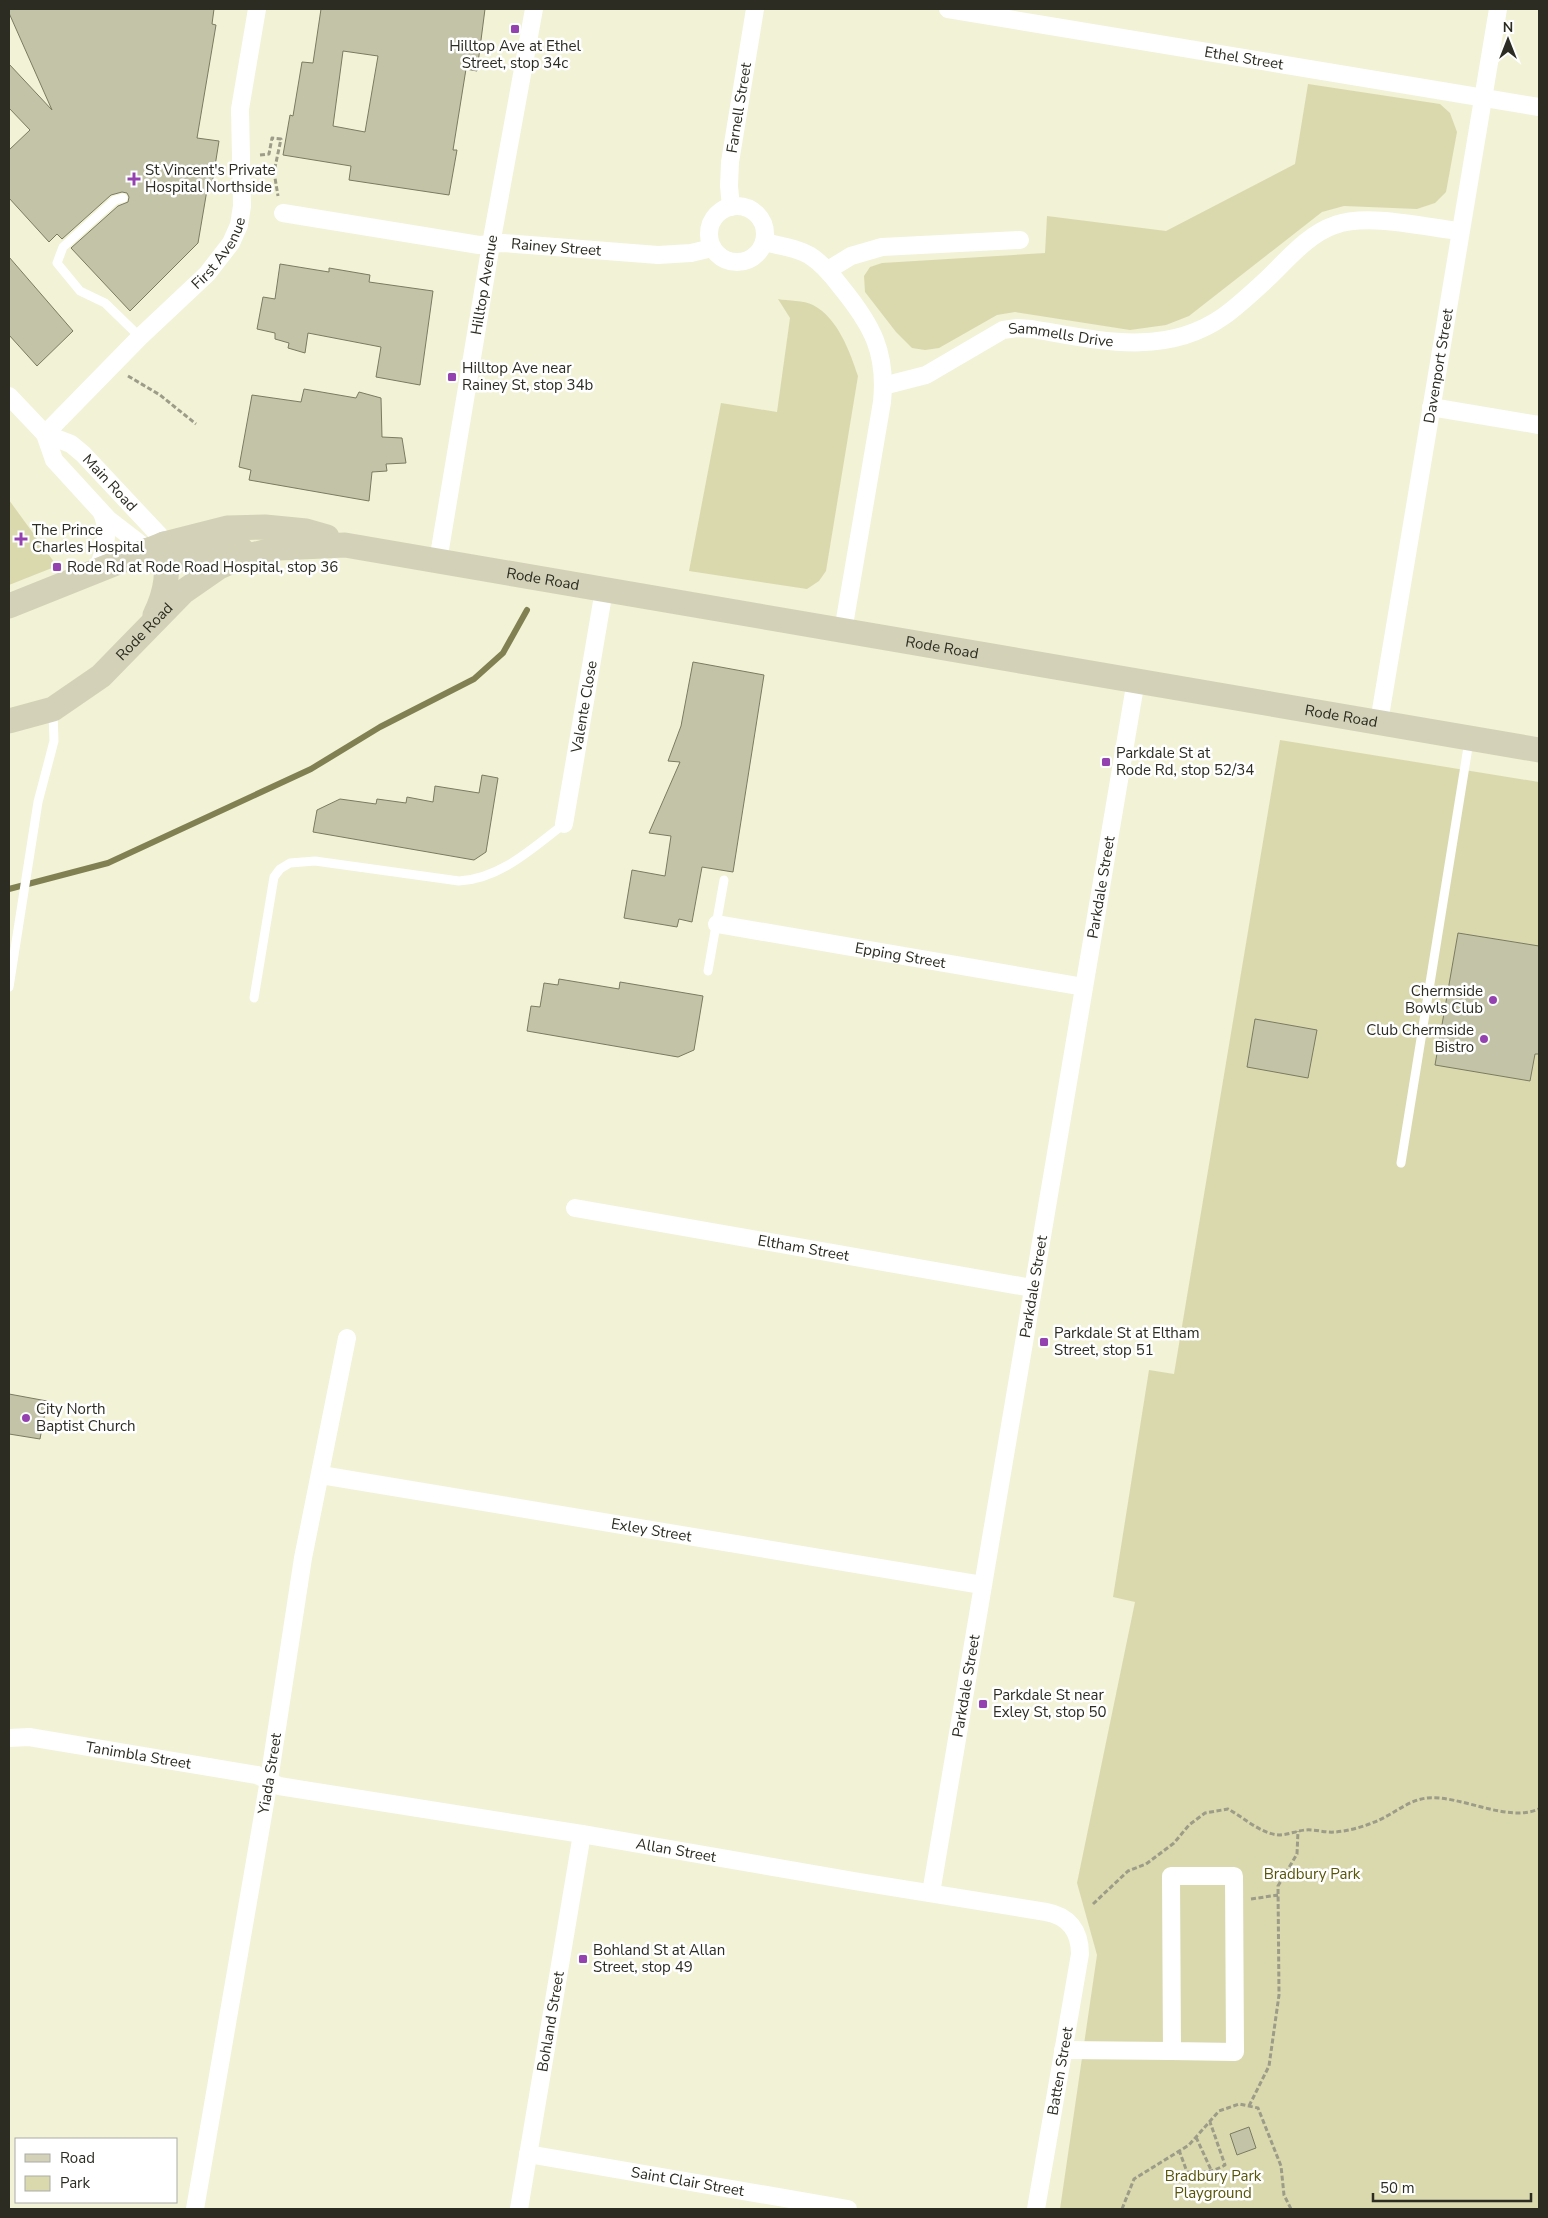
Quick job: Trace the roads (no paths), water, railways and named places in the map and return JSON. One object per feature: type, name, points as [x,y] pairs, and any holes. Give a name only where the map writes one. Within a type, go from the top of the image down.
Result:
[{"type":"main road","name":"Rode Road","points":[[9,606],[97,570],[227,528],[265,526],[306,531],[345,545],[1539,750]]},
{"type":"main road","name":"Rode Road","points":[[9,721],[52,709],[101,676],[183,592],[204,575],[237,559],[279,548],[345,545]]},
{"type":"main road","points":[[160,551],[178,559],[229,549],[279,548]]},
{"type":"main road","points":[[142,634],[155,614],[165,591],[168,578],[160,551]]},
{"type":"street","name":"First Avenue","points":[[45,434],[140,337],[220,260],[231,243],[239,225],[242,206],[240,109],[257,9]]},
{"type":"street","name":"Hilltop Avenue","points":[[438,561],[491,244],[534,9]]},
{"type":"street","name":"Farnell Street","points":[[731,207],[729,186],[730,162],[755,9]]},
{"type":"street","name":"Ethel Street","points":[[948,9],[1539,107]]},
{"type":"street","name":"Davenport Street","points":[[1379,722],[1498,9]]},
{"type":"street","points":[[741,206],[758,215],[763,223],[764,242],[754,257],[745,262],[726,260],[712,248],[709,230],[712,222],[716,215],[731,207],[741,206]]},
{"type":"street","name":"Rainey Street","points":[[284,213],[479,245],[503,243],[658,255],[691,253],[712,248]]},
{"type":"street","name":"Sammells Drive","points":[[883,386],[926,375],[1003,330],[1017,328],[1032,329],[1132,344],[1170,339],[1204,328],[1240,304],[1316,234],[1335,225],[1356,220],[1373,220],[1460,231]]},
{"type":"street","points":[[828,270],[851,256],[882,247],[1020,240]]},
{"type":"street","points":[[764,242],[807,254],[828,270],[871,329],[881,354],[883,386],[843,631]]},
{"type":"street","name":"Main Road","points":[[9,396],[45,434],[54,460],[102,513],[160,551]]},
{"type":"street","points":[[1431,407],[1539,425]]},
{"type":"street","name":"Main Road","points":[[45,434],[71,444],[83,454],[159,535],[160,551]]},
{"type":"street","points":[[97,570],[107,540],[106,521],[102,513]]},
{"type":"street","name":"Valente Close","points":[[564,824],[604,590]]},
{"type":"street","name":"Parkdale Street","points":[[931,1893],[1136,680]]},
{"type":"street","name":"Epping Street","points":[[717,924],[1084,987]]},
{"type":"street","name":"Eltham Street","points":[[575,1208],[1032,1288]]},
{"type":"street","name":"Yiada Street","points":[[196,2209],[303,1558],[347,1338]]},
{"type":"street","name":"Exley Street","points":[[321,1474],[982,1585]]},
{"type":"street","name":"Tanimbla Street","points":[[9,1738],[29,1737],[257,1775],[268,1780]]},
{"type":"street","name":"Allan Street","points":[[268,1780],[279,1786],[582,1834],[1056,1914],[1068,1921],[1076,1932]]},
{"type":"street","name":"Bohland Street","points":[[519,2209],[582,1834]]},
{"type":"street","points":[[1063,2050],[1235,2052],[1234,1876],[1171,1876],[1172,2051]]},
{"type":"street","name":"Batten Street","points":[[1036,2209],[1080,1954],[1076,1932]]},
{"type":"street","name":"Saint Clair Street","points":[[528,2154],[848,2209]]},
{"type":"lane","points":[[224,189],[242,188]]},
{"type":"lane","points":[[123,198],[115,200],[63,247],[58,263],[80,291],[105,303],[140,337]]},
{"type":"lane","points":[[9,987],[38,802],[54,741],[52,709]]},
{"type":"lane","points":[[1401,1163],[1470,738]]},
{"type":"lane","points":[[254,998],[274,877],[280,869],[290,863],[315,861],[459,881],[472,880],[501,869],[564,824]]},
{"type":"lane","points":[[708,971],[724,880]]},
{"type":"waterway","points":[[9,889],[108,863],[311,769],[380,727],[474,679],[503,653],[527,610]]},
{"type":"place","name":"Hilltop Ave at Ethel Street, stop 34c","points":[[515,29]]},
{"type":"place","name":"St Vincent's Private Hospital Northside","points":[[134,179]]},
{"type":"place","name":"Hilltop Ave near Rainey St, stop 34b","points":[[452,377]]},
{"type":"place","name":"The Prince Charles Hospital","points":[[21,539]]},
{"type":"place","name":"Rode Rd at Rode Road Hospital, stop 36","points":[[57,567]]},
{"type":"place","name":"Parkdale St at Rode Rd, stop 52/34","points":[[1106,762]]},
{"type":"place","name":"Chermside Bowls Club","points":[[1493,1000]]},
{"type":"place","name":"Club Chermside Bistro","points":[[1484,1039]]},
{"type":"place","name":"Parkdale St at Eltham Street, stop 51","points":[[1044,1342]]},
{"type":"place","name":"City North Baptist Church","points":[[26,1418]]},
{"type":"place","name":"Parkdale St near Exley St, stop 50","points":[[983,1704]]},
{"type":"place","name":"Bohland St at Allan Street, stop 49","points":[[583,1959]]},
{"type":"park label","name":"Bradbury Park","points":[[1312,1874]]},
{"type":"park label","name":"Bradbury Park Playground","points":[[1213,2184]]}]
